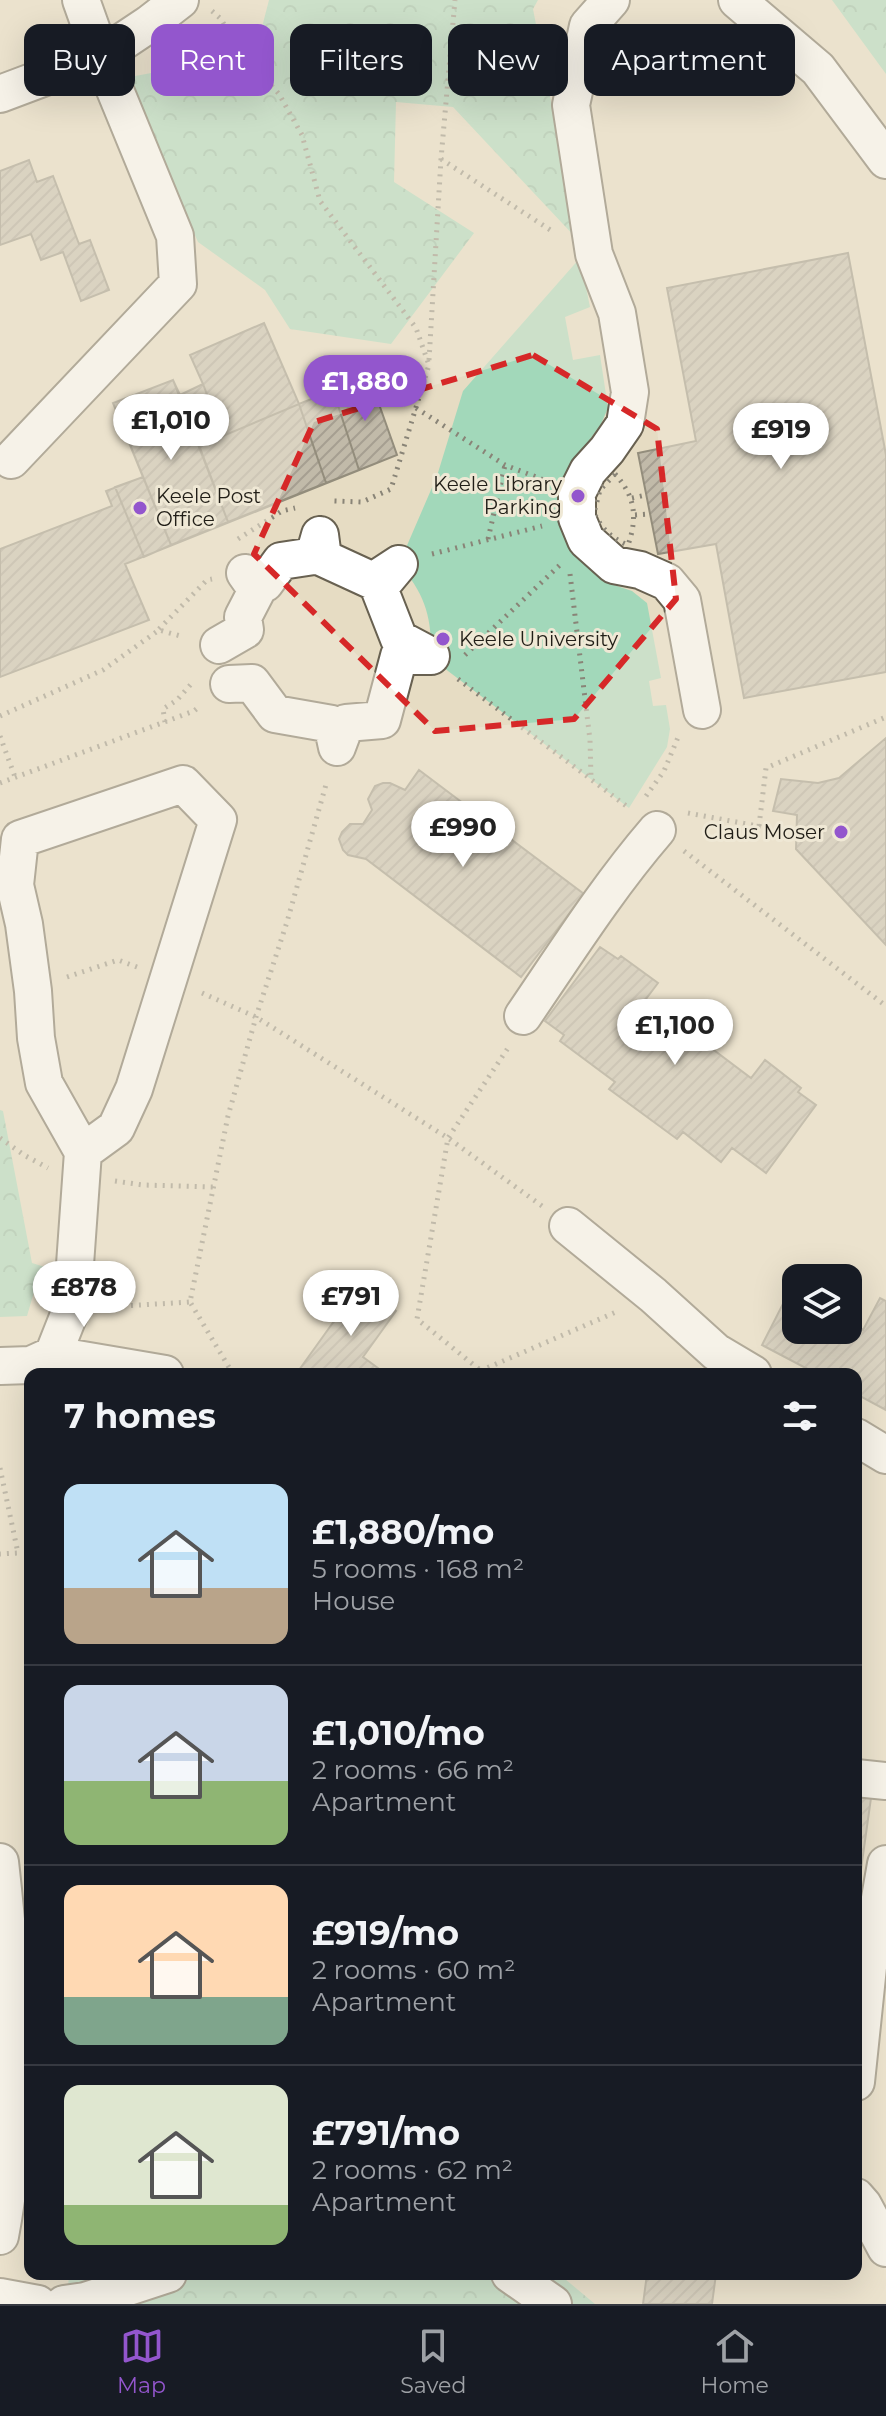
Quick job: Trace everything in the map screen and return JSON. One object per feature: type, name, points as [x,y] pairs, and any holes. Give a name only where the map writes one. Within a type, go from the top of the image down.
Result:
[{"type":"street","points":[[81,0],[90,24]]},
{"type":"street","points":[[611,0],[588,26],[571,105],[594,254],[617,313],[630,392],[625,424],[588,471],[583,508],[586,540],[614,565],[640,570],[667,582],[682,600],[702,710]]},
{"type":"street","points":[[737,0],[818,69],[886,160]]},
{"type":"street","points":[[135,37],[195,4]]},
{"type":"street","points":[[0,94],[24,85]]},
{"type":"street","points":[[11,460],[178,284],[175,236],[117,96]]},
{"type":"street","points":[[320,535],[323,558],[373,581],[399,564]]},
{"type":"street","points":[[245,573],[265,583],[281,561],[314,556],[320,535]]},
{"type":"street","points":[[337,747],[346,723],[382,720],[399,656],[431,656],[399,639],[379,588],[399,564]]},
{"type":"street","points":[[212,682],[253,664],[248,643],[219,645],[245,630],[243,617],[257,590],[245,573]]},
{"type":"street","points":[[212,682],[252,683],[275,714],[332,724],[337,747]]},
{"type":"street","points":[[53,1355],[72,1307],[83,1152],[44,1083],[36,1038],[30,964],[15,885],[20,839],[183,784],[218,820],[134,1089],[116,1128],[83,1152]]},
{"type":"street","points":[[523,1016],[663,816]]},
{"type":"street","points":[[568,1226],[653,1295],[716,1352],[743,1368]]},
{"type":"street","points":[[0,1366],[31,1365],[53,1355],[130,1368]]},
{"type":"street","points":[[862,1441],[886,1455]]},
{"type":"street","points":[[862,1779],[886,1781]]},
{"type":"street","points":[[0,1862],[7,2026],[15,2104],[10,2185],[0,2236]]},
{"type":"street","points":[[862,2024],[868,1967],[886,1864]]},
{"type":"street","points":[[862,2204],[886,2248]]},
{"type":"street","points":[[64,2304],[85,2301],[150,2280]]},
{"type":"street","points":[[519,2280],[553,2304]]},
{"type":"street","points":[[0,2297],[38,2304]]},
{"type":"path","points":[[320,535],[323,501],[362,502],[391,489],[429,365],[441,159],[455,0]]},
{"type":"path","points":[[195,4],[220,18],[246,58],[279,94],[302,135],[320,201],[416,328],[429,365]]},
{"type":"path","points":[[441,159],[594,254]]},
{"type":"path","points":[[416,408],[505,465],[583,508]]},
{"type":"path","points":[[488,539],[505,465]]},
{"type":"path","points":[[646,495],[632,498],[635,515],[650,514]]},
{"type":"path","points":[[399,564],[583,508]]},
{"type":"path","points":[[459,661],[568,557],[590,740],[591,780]]},
{"type":"path","points":[[0,716],[103,670],[159,630],[207,580],[245,573]]},
{"type":"path","points":[[159,630],[197,640]]},
{"type":"path","points":[[0,783],[194,711],[212,682]]},
{"type":"path","points":[[165,722],[163,709],[212,682]]},
{"type":"path","points":[[702,710],[680,731],[664,771],[647,793],[663,816],[779,830]]},
{"type":"path","points":[[759,826],[766,768],[886,717]]},
{"type":"path","points":[[0,736],[15,777]]},
{"type":"path","points":[[229,1368],[190,1302],[228,1116],[337,747]]},
{"type":"path","points":[[477,1368],[417,1319],[448,1138],[523,1026],[523,1016]]},
{"type":"path","points":[[256,1017],[448,1138],[568,1226]]},
{"type":"path","points":[[0,1138],[50,1169]]},
{"type":"path","points":[[107,1180],[143,1185],[214,1187]]},
{"type":"path","points":[[494,1368],[653,1295]]},
{"type":"path","points":[[97,1308],[190,1302]]},
{"type":"path","points":[[0,1468],[18,1553],[0,1554]]},
{"type":"highlighted area","points":[[533,355],[657,429],[676,599],[574,719],[435,731],[254,554],[314,422]]},
{"type":"shaded area","name":"Keele University","points":[[0,0],[886,0],[886,2304],[0,2304]]},
{"type":"green space","points":[[269,0],[538,0],[533,9],[536,24],[448,24],[448,96],[550,96],[578,240],[453,107],[396,102],[394,182],[474,233],[391,344],[290,329],[265,290],[198,242],[132,96],[135,96],[135,76],[151,73],[151,96],[274,96],[274,24],[263,24]]},
{"type":"green space","points":[[832,0],[886,0],[886,74]]},
{"type":"green space","points":[[580,258],[590,307],[565,317],[573,360],[600,355],[608,408],[601,424],[572,464],[585,561],[614,585],[632,591],[647,603],[661,678],[649,681],[653,706],[666,705],[670,729],[667,747],[629,808],[431,656],[425,607],[399,564],[437,476],[463,391]]},
{"type":"green space","points":[[0,1110],[3,1111],[32,1263],[48,1268],[46,1288],[34,1292],[27,1316],[0,1317]]},
{"type":"green space","points":[[69,2280],[566,2280],[595,2304],[67,2304]]},
{"type":"building","points":[[29,160],[37,182],[53,176],[79,244],[90,240],[109,290],[81,301],[63,252],[41,260],[31,234],[0,245],[0,171]]},
{"type":"building","points":[[848,253],[886,455],[886,672],[744,698],[716,544],[658,554],[638,453],[696,441],[667,288]]},
{"type":"building","points":[[264,323],[299,404],[369,376],[397,455],[125,564],[149,620],[0,677],[0,549],[112,506],[106,491],[143,477],[113,403],[173,380],[180,395],[203,384],[190,355]]},
{"type":"building","points":[[369,376],[397,455],[359,470],[333,390]]},
{"type":"building","points":[[173,380],[228,522],[171,545],[113,403]]},
{"type":"building","points":[[203,384],[223,436],[299,404],[326,483],[228,522],[180,395]]},
{"type":"building","points":[[333,390],[359,470],[326,483],[299,404]]},
{"type":"building","name":"Keele Post Office","points":[[143,477],[171,545],[144,557],[115,487]]},
{"type":"building","name":"Claus Moser","points":[[886,738],[886,945],[796,849],[797,815],[773,811],[781,779],[818,783],[839,778]]},
{"type":"building","points":[[419,770],[584,894],[521,977],[366,859],[348,855],[343,850],[339,839],[342,832],[350,824],[363,824],[372,810],[368,799],[375,786],[390,783],[405,790]]},
{"type":"building","points":[[600,947],[618,959],[621,956],[658,983],[646,999],[751,1078],[765,1060],[801,1088],[798,1092],[816,1105],[766,1173],[732,1148],[721,1162],[683,1132],[677,1139],[609,1089],[615,1082],[560,1041],[564,1035],[545,1021]]},
{"type":"building","points":[[360,1285],[396,1311],[363,1357],[378,1368],[300,1368]]},
{"type":"building","points":[[880,1298],[886,1301],[886,1410],[862,1397],[862,1368],[806,1368],[762,1345],[782,1306],[782,1344],[862,1344],[862,1329]]},
{"type":"building","points":[[862,1797],[871,1798],[862,1862]]},
{"type":"building","points":[[646,2280],[715,2280],[712,2304],[643,2304]]},
{"type":"place","name":"Keele Library Parking","points":[[578,496]]},
{"type":"place","name":"Keele Post Office","points":[[140,508]]},
{"type":"place","name":"Keele University","points":[[443,639]]},
{"type":"place","name":"Claus Moser","points":[[841,832]]}]
